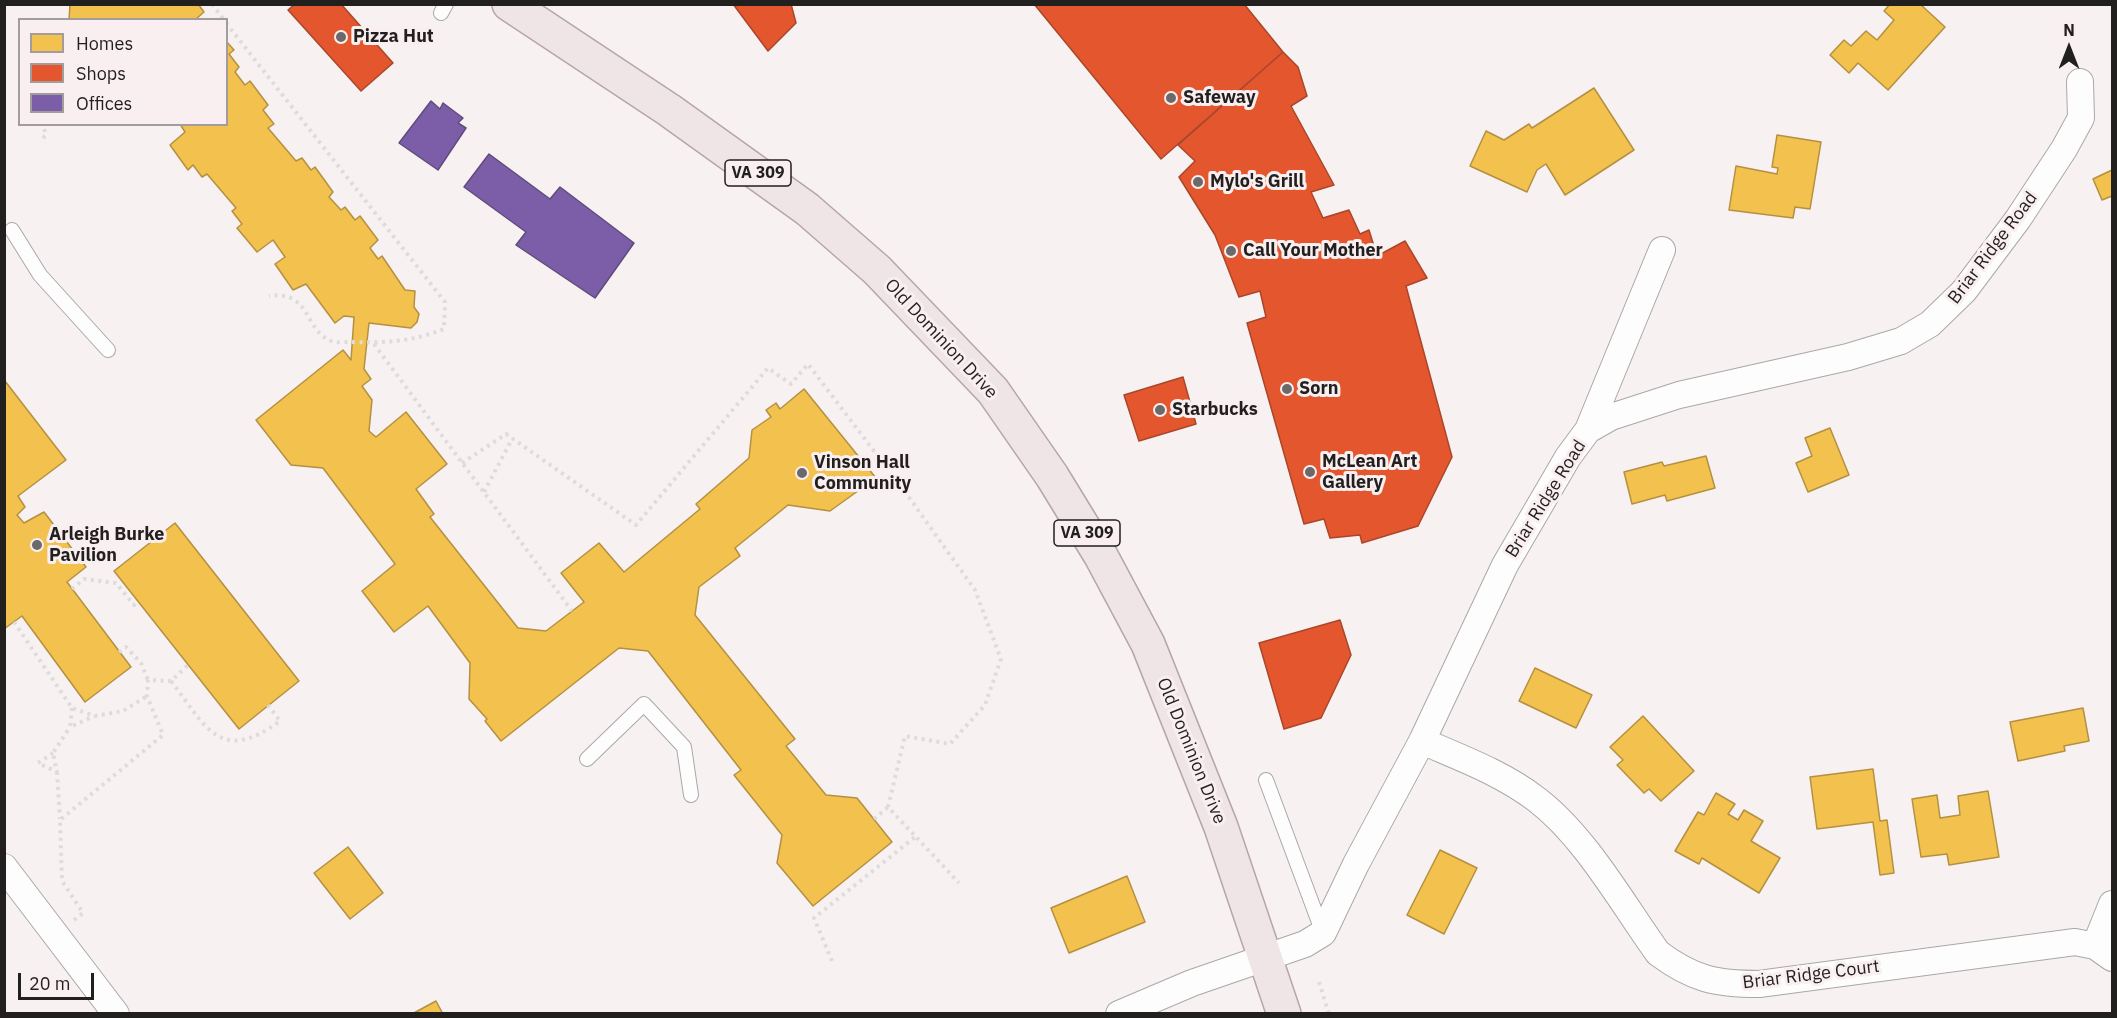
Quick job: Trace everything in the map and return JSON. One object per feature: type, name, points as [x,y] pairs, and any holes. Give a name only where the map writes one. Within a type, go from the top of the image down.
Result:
[{"type":"main road","name":"Old Dominion Drive","points":[[509,4],[669,110],[807,209],[877,270],[993,391],[1052,476],[1101,556],[1148,644],[1218,818],[1284,1014]]},
{"type":"street","name":"Briar Ridge Road","points":[[1323,933],[1356,864],[1422,741],[1505,565],[1568,457],[1588,430],[1611,417],[1679,395],[1848,357],[1901,341],[1930,324],[1970,282],[2018,219],[2064,149],[2081,118],[2080,82]]},
{"type":"street","points":[[1588,430],[1662,250]]},
{"type":"street","name":"Briar Ridge Court","points":[[1422,741],[1503,777],[1537,799],[1565,826],[1658,952],[1679,968],[1702,979],[1727,984],[1759,984],[2075,942],[2104,952]]},
{"type":"street","points":[[4,867],[116,1014]]},
{"type":"street","points":[[2104,952],[2112,904]]},
{"type":"street","points":[[1119,1014],[1264,957],[1305,944],[1323,933]]},
{"type":"lane","points":[[12,230],[40,276],[108,350]]},
{"type":"lane","points":[[587,759],[644,704],[684,747],[691,795]]},
{"type":"lane","points":[[1266,780],[1323,933]]},
{"type":"path","points":[[212,4],[222,18]]},
{"type":"path","points":[[228,26],[445,302],[444,329],[402,341],[374,344],[332,342],[322,334],[300,303],[282,294],[269,296]]},
{"type":"path","points":[[43,138],[44,126]]},
{"type":"path","points":[[374,344],[572,611]]},
{"type":"path","points":[[462,463],[506,434],[636,525],[768,368],[791,384],[808,364],[908,496],[975,590],[1001,659],[985,705],[950,744],[905,736],[888,807],[874,819]]},
{"type":"path","points":[[484,492],[512,439]]},
{"type":"path","points":[[72,589],[84,579],[116,583],[134,605],[138,601]]},
{"type":"path","points":[[14,622],[72,708],[95,716]]},
{"type":"path","points":[[60,820],[163,735],[147,696],[148,680],[141,663],[126,647],[119,652]]},
{"type":"path","points":[[148,680],[171,681],[188,665]]},
{"type":"path","points":[[171,681],[207,728],[223,740],[242,741],[264,733],[280,721],[268,705]]},
{"type":"path","points":[[70,727],[95,716],[123,711],[147,696]]},
{"type":"path","points":[[57,772],[38,763],[53,753],[70,727],[72,708]]},
{"type":"path","points":[[53,753],[57,772],[62,881],[83,913],[55,935]]},
{"type":"path","points":[[888,807],[958,883]]},
{"type":"path","points":[[832,961],[814,918],[915,837]]},
{"type":"path","points":[[1319,982],[1329,1014]]},
{"type":"building: Homes","points":[[70,4],[198,4],[204,12],[197,18],[69,18]]},
{"type":"building: Homes","points":[[1890,4],[1920,4],[1945,27],[1888,90],[1858,63],[1849,73],[1830,55],[1844,40],[1851,46],[1866,31],[1877,40],[1894,20],[1884,11]]},
{"type":"building: Homes","name":"Vinson Hall Community","points":[[228,43],[234,50],[229,54],[239,67],[235,72],[245,85],[250,81],[268,105],[263,110],[274,124],[268,128],[296,161],[302,158],[311,170],[315,167],[333,192],[329,197],[341,210],[345,207],[355,220],[360,216],[378,240],[370,248],[378,259],[382,256],[405,290],[415,291],[414,307],[419,314],[417,322],[411,328],[369,323],[364,369],[371,379],[362,386],[372,400],[369,431],[376,437],[406,412],[447,464],[416,489],[434,514],[430,517],[518,628],[546,631],[584,602],[561,573],[599,543],[624,572],[700,509],[696,504],[749,458],[752,430],[771,417],[766,410],[776,403],[780,409],[804,389],[876,478],[830,511],[788,505],[735,548],[740,556],[699,587],[695,615],[795,739],[786,746],[826,795],[857,798],[892,842],[813,906],[777,863],[782,835],[734,775],[741,770],[648,651],[619,648],[501,741],[485,721],[487,719],[469,699],[470,663],[428,606],[394,632],[362,591],[395,564],[323,468],[291,465],[256,420],[343,350],[351,360],[354,317],[344,316],[335,323],[306,284],[293,290],[275,264],[285,257],[273,240],[257,252],[237,228],[242,224],[232,211],[236,208],[207,174],[202,177],[193,165],[188,170],[170,145],[185,132],[181,126],[228,126]]},
{"type":"building: Homes","points":[[1594,88],[1634,150],[1565,195],[1546,164],[1537,170],[1527,192],[1470,166],[1486,131],[1504,140],[1529,124],[1532,128]]},
{"type":"building: Homes","points":[[1777,135],[1821,142],[1810,209],[1795,207],[1793,218],[1729,210],[1736,166],[1777,174],[1778,168],[1772,167]]},
{"type":"building: Homes","points":[[2112,170],[2112,196],[2102,200],[2093,179]]},
{"type":"building: Homes","name":"Arleigh Burke Pavilion","points":[[5,381],[66,460],[18,496],[25,507],[17,515],[24,523],[44,512],[86,567],[67,582],[131,667],[85,702],[22,616],[4,629]]},
{"type":"building: Homes","points":[[1830,428],[1849,475],[1808,492],[1796,463],[1812,456],[1805,438]]},
{"type":"building: Homes","points":[[1706,456],[1715,488],[1667,501],[1665,495],[1632,504],[1624,472],[1662,462],[1664,466]]},
{"type":"building: Homes","points":[[175,523],[299,681],[239,729],[114,571]]},
{"type":"building: Homes","points":[[1535,668],[1592,695],[1576,728],[1519,701]]},
{"type":"building: Homes","points":[[2083,708],[2089,741],[2064,746],[2065,751],[2018,761],[2010,722]]},
{"type":"building: Homes","points":[[1643,716],[1694,771],[1661,801],[1649,789],[1644,793],[1617,765],[1623,760],[1610,747]]},
{"type":"building: Homes","points":[[1873,769],[1880,821],[1887,820],[1894,873],[1880,875],[1873,822],[1817,829],[1810,777]]},
{"type":"building: Homes","points":[[1988,791],[1999,857],[1949,865],[1947,854],[1921,857],[1912,799],[1937,795],[1940,818],[1960,815],[1958,796]]},
{"type":"building: Homes","points":[[1716,793],[1735,804],[1728,814],[1738,820],[1744,810],[1763,821],[1751,841],[1780,858],[1759,893],[1702,858],[1699,864],[1675,851],[1698,812],[1704,815]]},
{"type":"building: Homes","points":[[348,847],[383,893],[350,919],[314,873]]},
{"type":"building: Homes","points":[[1440,850],[1477,868],[1444,934],[1407,915]]},
{"type":"building: Homes","points":[[1127,876],[1145,922],[1069,953],[1051,908]]},
{"type":"building: Homes","points":[[436,1001],[443,1014],[412,1014]]},
{"type":"building: Shops","name":"Pizza Hut","points":[[295,4],[341,4],[393,63],[361,91],[288,10]]},
{"type":"building: Shops","points":[[733,4],[791,4],[796,23],[768,51]]},
{"type":"building: Shops","name":"Safeway","points":[[1034,4],[1244,4],[1283,52],[1161,159]]},
{"type":"building: Shops","points":[[1283,52],[1298,67],[1307,96],[1291,106],[1334,185],[1311,192],[1323,218],[1349,210],[1360,234],[1369,230],[1377,256],[1405,241],[1427,278],[1406,286],[1452,457],[1418,526],[1362,543],[1360,535],[1330,538],[1324,519],[1304,524],[1247,323],[1266,317],[1260,291],[1239,297],[1215,235],[1179,177],[1195,161],[1178,145]]},
{"type":"building: Shops","name":"Starbucks","points":[[1183,377],[1196,424],[1139,441],[1124,395]]},
{"type":"building: Shops","points":[[1340,620],[1351,655],[1321,718],[1284,729],[1259,643]]},
{"type":"building: Offices","points":[[431,101],[440,109],[443,103],[463,118],[458,123],[466,128],[438,170],[399,143]]},
{"type":"building: Offices","points":[[489,154],[550,199],[560,187],[634,243],[595,298],[516,245],[526,232],[464,187]]},
{"type":"place","name":"Pizza Hut","points":[[341,37]]},
{"type":"place","name":"Safeway","points":[[1171,98]]},
{"type":"place","name":"Mylo's Grill","points":[[1198,182]]},
{"type":"place","name":"Call Your Mother","points":[[1231,251]]},
{"type":"place","name":"Sorn","points":[[1287,389]]},
{"type":"place","name":"Starbucks","points":[[1160,410]]},
{"type":"place","name":"McLean Art Gallery","points":[[1310,472]]},
{"type":"place","name":"Vinson Hall Community","points":[[802,473]]},
{"type":"place","name":"Arleigh Burke Pavilion","points":[[37,545]]}]
